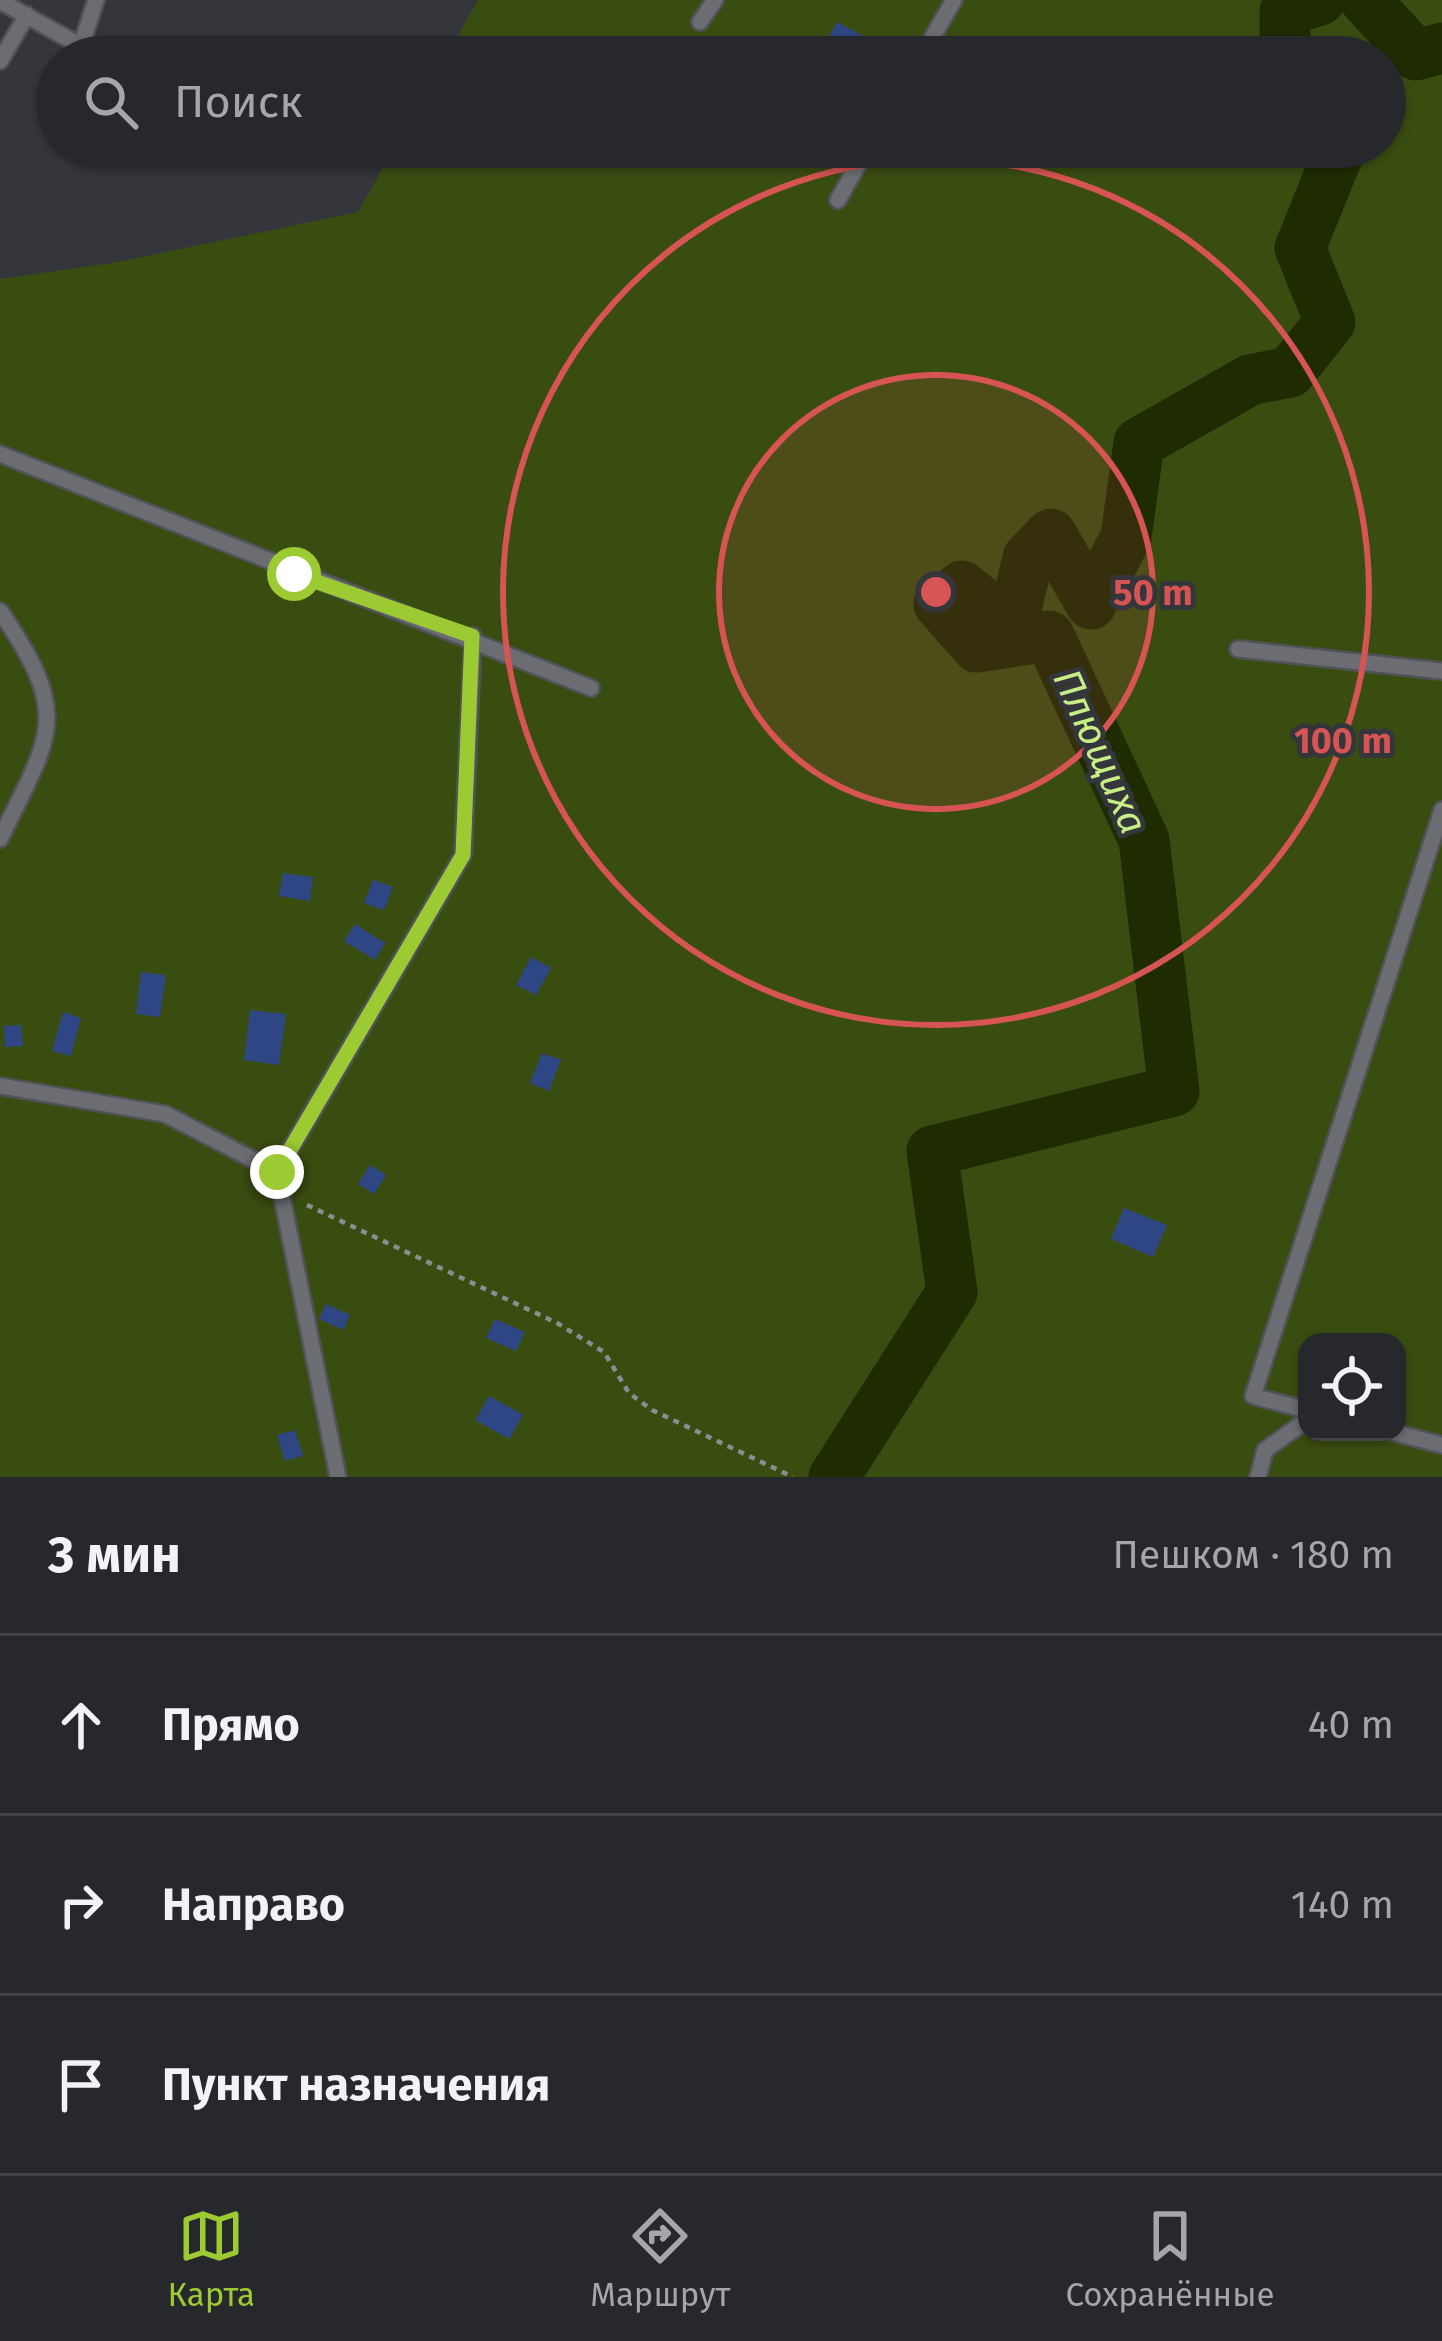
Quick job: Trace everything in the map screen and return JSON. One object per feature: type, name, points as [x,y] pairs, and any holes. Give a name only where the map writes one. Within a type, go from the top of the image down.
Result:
[{"type":"lane","points":[[84,36],[96,0]]},
{"type":"lane","points":[[700,22],[715,0]]},
{"type":"lane","points":[[933,36],[954,0]]},
{"type":"lane","points":[[0,1],[64,36]]},
{"type":"lane","points":[[0,62],[28,15]]},
{"type":"lane","points":[[838,200],[856,168]]},
{"type":"lane","points":[[0,454],[294,574],[472,636],[592,688]]},
{"type":"lane","points":[[0,611],[45,685],[47,742],[0,839]]},
{"type":"lane","points":[[338,1477],[277,1172],[463,855],[472,636]]},
{"type":"lane","points":[[1238,650],[1442,671]]},
{"type":"lane","points":[[1298,1408],[1253,1396],[1442,810]]},
{"type":"lane","points":[[0,1086],[165,1114],[277,1172]]},
{"type":"lane","points":[[1258,1477],[1265,1450],[1298,1426]]},
{"type":"lane","points":[[1406,1436],[1442,1445]]},
{"type":"path","points":[[280,1193],[556,1323],[604,1352],[628,1393],[652,1410],[793,1477]]},
{"type":"green space","points":[[478,0],[1442,0],[1442,1477],[0,1477],[0,279],[118,262],[358,212],[383,168],[1406,168],[1406,36],[458,36]]},
{"type":"building","points":[[837,22],[863,36],[829,36]]},
{"type":"building","points":[[283,873],[313,877],[310,901],[279,896]]},
{"type":"building","points":[[373,880],[393,887],[384,910],[364,903]]},
{"type":"building","points":[[355,924],[385,943],[375,960],[344,941]]},
{"type":"building","points":[[531,957],[551,968],[536,995],[516,985]]},
{"type":"building","points":[[141,972],[166,975],[160,1017],[136,1014]]},
{"type":"building","points":[[250,1010],[286,1014],[279,1065],[244,1060]]},
{"type":"building","points":[[63,1012],[81,1018],[71,1056],[52,1051]]},
{"type":"building","points":[[21,1025],[23,1046],[5,1047],[4,1026]]},
{"type":"building","points":[[542,1053],[561,1060],[549,1091],[530,1083]]},
{"type":"building","points":[[370,1165],[386,1175],[374,1194],[358,1184]]},
{"type":"building","points":[[1124,1208],[1167,1225],[1153,1257],[1111,1239]]},
{"type":"building","points":[[326,1304],[350,1315],[343,1330],[319,1319]]},
{"type":"building","points":[[495,1319],[525,1332],[516,1351],[486,1338]]},
{"type":"building","points":[[489,1396],[523,1415],[509,1439],[475,1420]]},
{"type":"building","points":[[295,1430],[303,1456],[285,1461],[277,1435]]},
{"type":"waterway","name":"Плющиха","points":[[1285,36],[1285,11],[1320,0]]},
{"type":"waterway","name":"Плющиха","points":[[1365,0],[1398,36]]},
{"type":"waterway","name":"Плющиха","points":[[1406,44],[1416,55],[1442,48]]},
{"type":"waterway","name":"Плющиха","points":[[834,1477],[952,1292],[932,1151],[1174,1091],[1144,840],[1049,636],[977,647],[939,604],[962,586],[991,610],[1016,609],[1028,558],[1051,534],[1091,604],[1126,537],[1139,443],[1250,380],[1290,372],[1330,322],[1300,248],[1332,168]]},
{"type":"route","points":[[277,1172],[463,855],[472,636],[294,574]]}]
